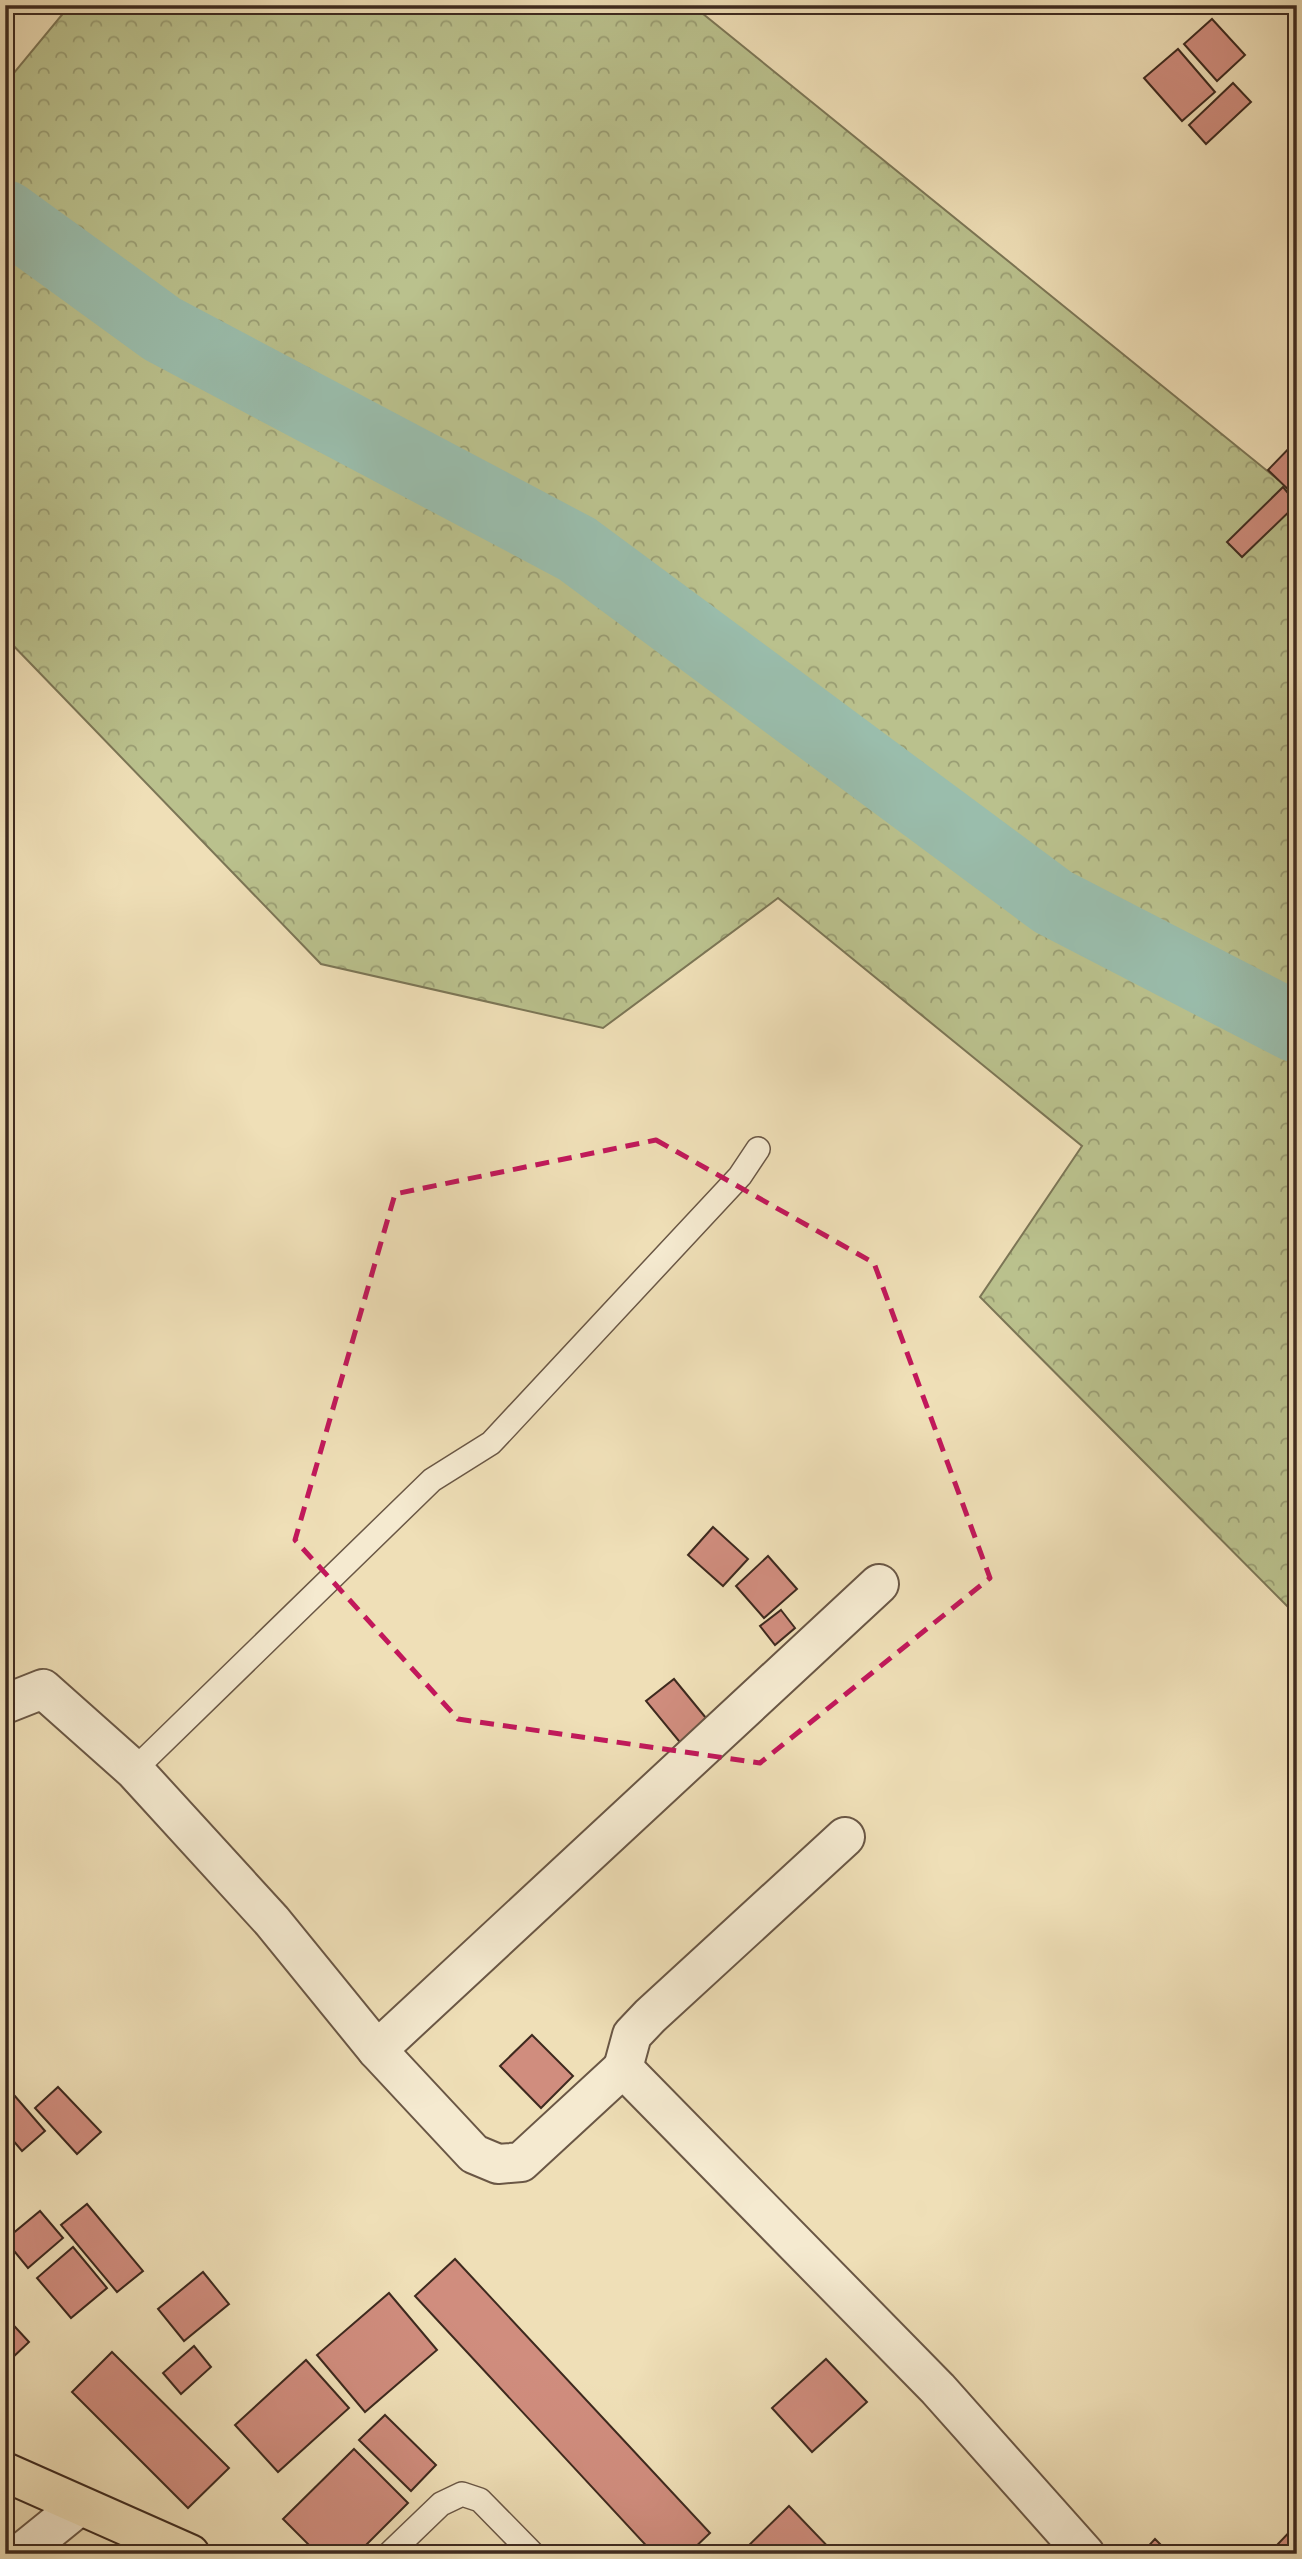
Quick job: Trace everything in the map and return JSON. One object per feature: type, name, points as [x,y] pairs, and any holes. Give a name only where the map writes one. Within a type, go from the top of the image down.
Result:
[{"type":"main road","points":[[5,2472],[78,2507],[190,2554]]},
{"type":"street","points":[[377,2050],[879,1584]]},
{"type":"street","points":[[5,1704],[43,1689],[134,1770],[272,1921],[377,2050],[474,2154],[498,2164],[521,2162],[623,2068],[632,2035],[650,2016],[845,1837]]},
{"type":"street","points":[[623,2068],[938,2389],[1085,2554]]},
{"type":"street","points":[[20,2554],[78,2507]]},
{"type":"lane","points":[[134,1770],[432,1480],[491,1443],[740,1176],[758,1149]]},
{"type":"lane","points":[[388,2554],[441,2504],[462,2494],[480,2500],[533,2554]]},
{"type":"highlighted area","points":[[656,1140],[874,1263],[990,1578],[760,1763],[458,1719],[295,1540],[395,1194]]},
{"type":"green space","points":[[70,5],[692,5],[1297,495],[1297,1616],[980,1297],[1082,1146],[778,898],[603,1028],[321,964],[5,637],[5,76],[9,79]]},
{"type":"building","points":[[1212,19],[1245,55],[1217,81],[1184,44]]},
{"type":"building","points":[[1178,49],[1215,92],[1182,121],[1144,78]]},
{"type":"building","points":[[1233,83],[1251,102],[1206,144],[1189,125]]},
{"type":"building","points":[[1297,440],[1297,498],[1268,470]]},
{"type":"building","points":[[1283,487],[1297,504],[1242,557],[1227,542]]},
{"type":"building","points":[[713,1527],[748,1559],[723,1586],[688,1555]]},
{"type":"building","points":[[768,1556],[797,1589],[764,1618],[736,1586]]},
{"type":"building","points":[[781,1610],[795,1628],[775,1645],[760,1626]]},
{"type":"building","points":[[674,1679],[715,1729],[688,1752],[646,1701]]},
{"type":"building","points":[[532,2035],[573,2076],[541,2108],[500,2066]]},
{"type":"building","points":[[58,2087],[101,2132],[77,2154],[35,2108]]},
{"type":"building","points":[[14,2095],[45,2131],[22,2151],[5,2131],[5,2102]]},
{"type":"building","points":[[87,2204],[143,2271],[117,2292],[61,2225]]},
{"type":"building","points":[[40,2211],[63,2238],[28,2268],[5,2240]]},
{"type":"building","points":[[73,2247],[107,2288],[71,2318],[37,2278]]},
{"type":"building","points":[[455,2259],[710,2533],[688,2554],[654,2554],[415,2296]]},
{"type":"building","points":[[203,2272],[229,2304],[184,2341],[158,2309]]},
{"type":"building","points":[[389,2293],[437,2350],[365,2412],[317,2355]]},
{"type":"building","points":[[5,2316],[29,2342],[11,2359],[5,2353]]},
{"type":"building","points":[[194,2346],[211,2367],[181,2394],[163,2373]]},
{"type":"building","points":[[112,2352],[229,2468],[188,2508],[72,2392]]},
{"type":"building","points":[[826,2359],[867,2402],[812,2452],[772,2408]]},
{"type":"building","points":[[306,2360],[349,2408],[278,2472],[235,2425]]},
{"type":"building","points":[[385,2415],[436,2465],[411,2491],[359,2440]]},
{"type":"building","points":[[354,2449],[408,2503],[357,2554],[318,2554],[283,2519]]},
{"type":"building","points":[[789,2506],[835,2554],[740,2554]]},
{"type":"building","points":[[1297,2524],[1297,2554],[1289,2554],[1278,2544]]},
{"type":"building","points":[[1155,2539],[1170,2554],[1141,2554]]},
{"type":"waterway","points":[[5,215],[162,329],[577,549],[1053,902],[1297,1028]]}]
